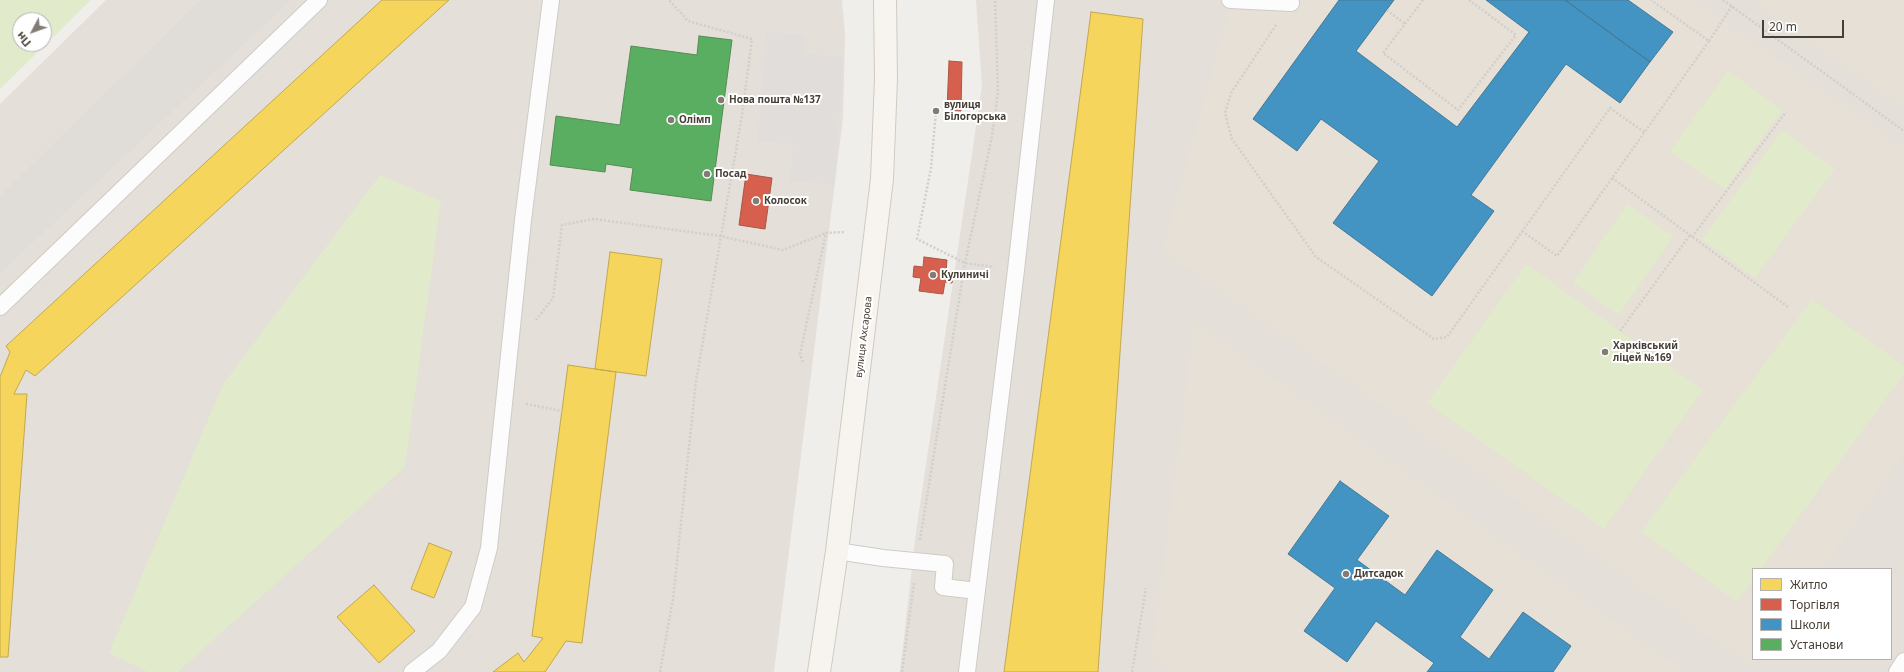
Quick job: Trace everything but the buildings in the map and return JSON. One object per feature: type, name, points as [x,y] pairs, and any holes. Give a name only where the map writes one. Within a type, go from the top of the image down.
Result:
[{"type":"main road","name":"вулиця Ахсарова","points":[[819,672],[836,551],[882,179],[886,78],[885,0]]},
{"type":"lane","points":[[0,307],[319,0]]},
{"type":"lane","points":[[412,672],[439,651],[473,607],[489,548],[523,220],[551,0]]},
{"type":"lane","points":[[967,672],[1015,278],[1046,0]]},
{"type":"lane","points":[[1230,0],[1291,3]]},
{"type":"lane","points":[[836,551],[917,562],[945,564],[943,587],[977,592]]},
{"type":"lane","points":[[1896,672],[1904,661]]},
{"type":"path","points":[[660,672],[673,598],[696,380],[742,115],[752,39],[688,21],[669,0]]},
{"type":"path","points":[[902,672],[917,562],[965,262],[992,136],[998,92],[995,0]]},
{"type":"path","points":[[1423,0],[1383,53],[1458,110],[1516,35],[1469,0]]},
{"type":"path","points":[[1650,0],[1709,41]]},
{"type":"path","points":[[1723,0],[1904,131]]},
{"type":"path","points":[[1291,3],[1231,93],[1225,113],[1232,139],[1316,257],[1434,339],[1447,337],[1610,108],[1644,132]]},
{"type":"path","points":[[1522,231],[1557,256],[1709,41],[1732,6]]},
{"type":"path","points":[[1387,10],[1405,24]]},
{"type":"path","points":[[936,111],[931,168],[917,238],[965,262],[996,267]]},
{"type":"path","points":[[1620,331],[1786,112]]},
{"type":"path","points":[[1612,178],[1788,307]]},
{"type":"path","points":[[535,322],[553,298],[562,225],[594,219],[720,236],[783,250],[826,233],[844,232]]},
{"type":"path","points":[[803,362],[800,354],[826,233]]},
{"type":"path","points":[[520,402],[562,411]]},
{"type":"path","points":[[1132,672],[1146,588]]},
{"type":"shaded area","points":[[106,0],[842,0],[845,34],[843,118],[774,672],[0,672],[0,104]]},
{"type":"shaded area","points":[[201,0],[291,0],[0,273],[0,196]]},
{"type":"shaded area","points":[[976,0],[1904,0],[1904,672],[900,672],[916,532],[982,86]]},
{"type":"shaded area","name":"Харківський ліцей №169","points":[[1232,0],[1695,0],[1904,147],[1904,454],[1824,568],[1752,568],[1752,660],[1759,660],[1753,668],[1162,250]]},
{"type":"shaded area","points":[[1751,0],[1904,0],[1904,109]]},
{"type":"shaded area","points":[[766,32],[805,35],[804,54],[844,57],[834,184],[790,181],[793,144],[758,141]]},
{"type":"shaded area","points":[[1195,321],[1686,672],[1169,672],[1151,658]]},
{"type":"green space","points":[[0,0],[91,0],[52,38],[52,12],[12,12],[12,52],[38,52],[0,89]]},
{"type":"green space","points":[[1728,71],[1782,110],[1725,190],[1670,151]]},
{"type":"green space","points":[[1782,130],[1835,169],[1755,278],[1702,239]]},
{"type":"green space","points":[[380,175],[441,201],[405,467],[178,672],[148,672],[109,653],[223,384]]},
{"type":"green space","points":[[1627,204],[1673,236],[1619,315],[1573,283]]},
{"type":"green space","points":[[1526,264],[1703,390],[1604,529],[1427,403]]},
{"type":"green space","points":[[1812,299],[1904,366],[1904,374],[1762,568],[1752,568],[1752,581],[1737,602],[1641,532]]},
{"type":"place","name":"Нова пошта №137","points":[[721,100]]},
{"type":"place","name":"вулиця Білогорська","points":[[936,111]]},
{"type":"place","name":"Олімп","points":[[671,120]]},
{"type":"place","name":"Посад","points":[[707,174]]},
{"type":"place","name":"Колосок","points":[[756,201]]},
{"type":"place","name":"Кулиничі","points":[[933,275]]},
{"type":"place","name":"Харківський ліцей №169","points":[[1605,352]]},
{"type":"place","name":"Дитсадок","points":[[1346,574]]}]
